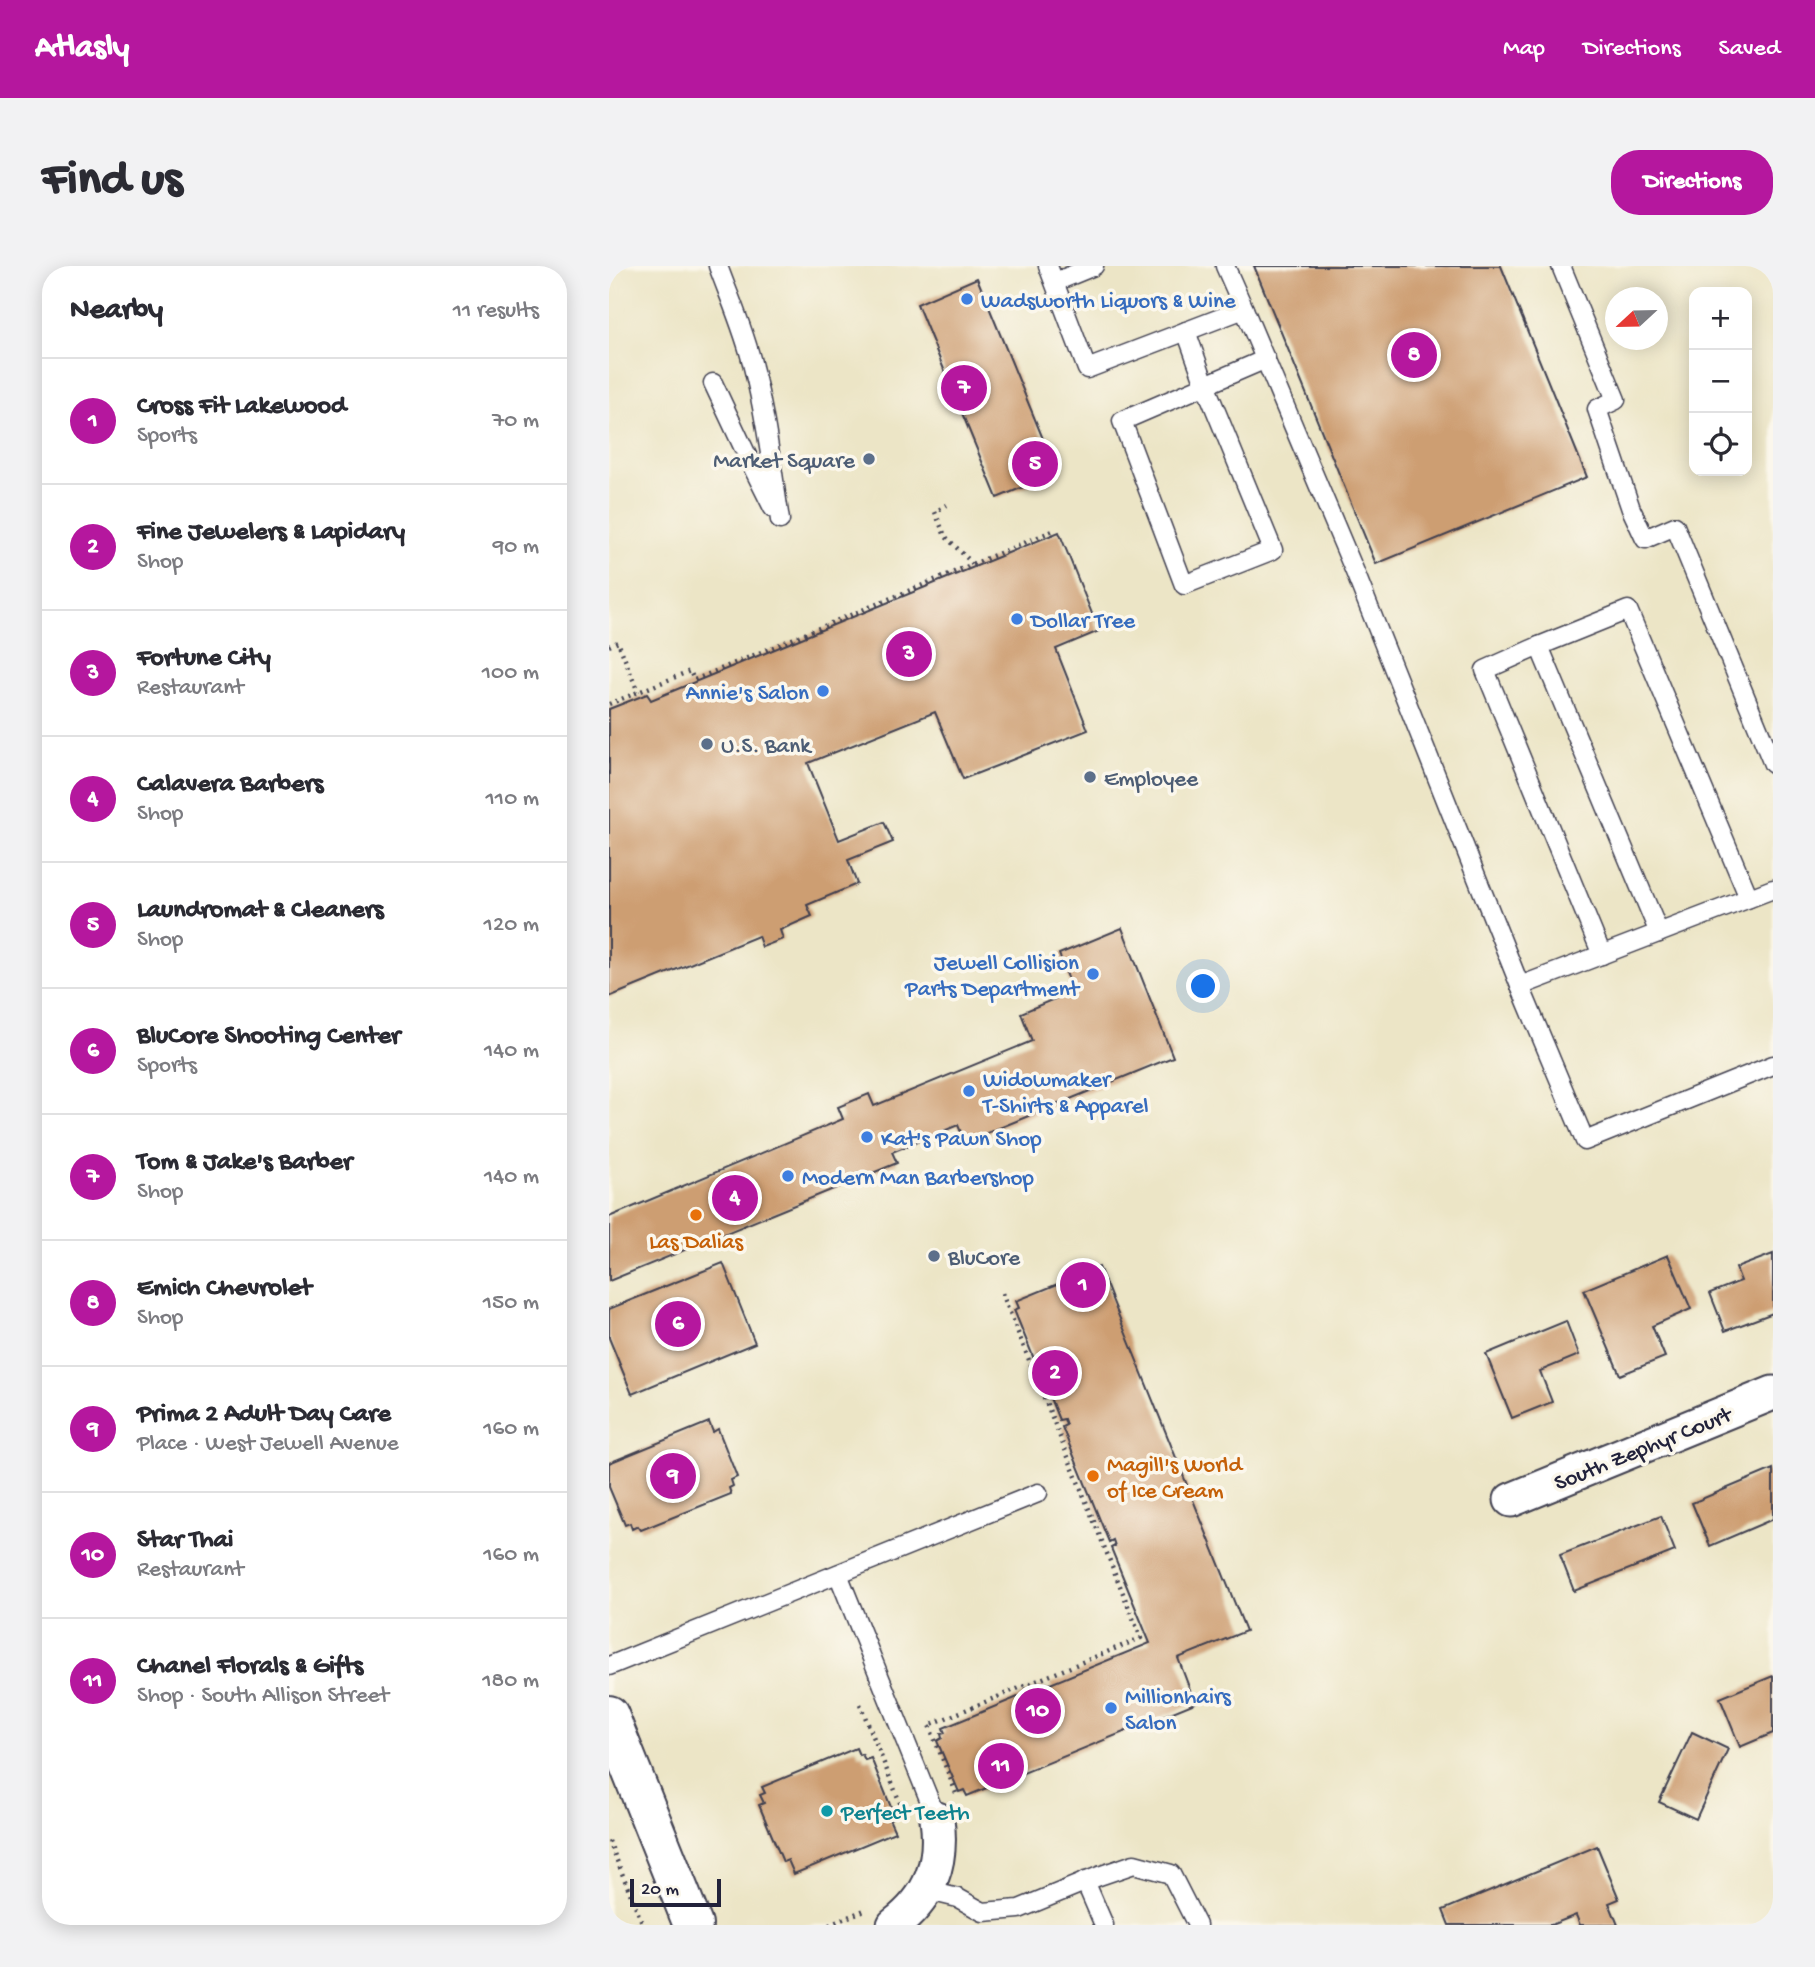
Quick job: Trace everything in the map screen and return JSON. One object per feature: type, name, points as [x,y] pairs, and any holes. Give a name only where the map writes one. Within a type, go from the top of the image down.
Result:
[{"type":"main road","points":[[609,1715],[693,1925]]},
{"type":"street","name":"South Zephyr Court","points":[[1511,1500],[1773,1394]]},
{"type":"street","points":[[882,1916],[913,1908],[925,1890],[937,1866],[940,1848],[934,1813]]},
{"type":"lane","points":[[713,383],[780,520],[768,437],[753,365],[718,266]]},
{"type":"lane","points":[[1094,266],[1052,274],[1087,369],[1244,309]]},
{"type":"lane","points":[[1225,266],[1363,593],[1585,1141],[1773,1065]]},
{"type":"lane","points":[[1561,266],[1616,400],[1597,409],[1631,509],[1645,539],[1675,526],[1773,764]]},
{"type":"lane","points":[[1186,331],[1206,387],[1273,550],[1184,585],[1122,421],[1206,387],[1266,359]]},
{"type":"lane","points":[[1602,955],[1485,670],[1628,610],[1749,898]]},
{"type":"lane","points":[[1539,646],[1659,933]]},
{"type":"lane","points":[[1520,986],[1773,889]]},
{"type":"lane","points":[[609,1666],[1038,1493]]},
{"type":"lane","points":[[838,1574],[934,1813]]},
{"type":"lane","points":[[925,1890],[958,1898],[983,1912],[1011,1917],[1019,1909],[1134,1864],[1171,1874],[1197,1925]]},
{"type":"lane","points":[[1085,1881],[1104,1925]]},
{"type":"path","points":[[947,505],[935,512],[945,536],[973,564]]},
{"type":"path","points":[[609,704],[690,671],[694,680],[1055,530]]},
{"type":"path","points":[[609,646],[618,642],[638,692]]},
{"type":"path","points":[[934,1813],[929,1725],[1141,1638],[1002,1293]]},
{"type":"path","points":[[860,1704],[934,1813]]},
{"type":"path","points":[[609,1841],[643,1925]]},
{"type":"path","points":[[829,1925],[882,1916]]},
{"type":"building","points":[[1254,266],[1501,266],[1587,477],[1376,564]]},
{"type":"building","points":[[977,278],[1057,473],[997,498],[917,304]]},
{"type":"building","points":[[1059,532],[1099,631],[1056,649],[1088,730],[963,779],[935,712],[808,763],[839,840],[884,822],[893,842],[848,860],[857,884],[807,905],[812,916],[780,930],[783,939],[762,947],[758,936],[609,997],[609,709],[647,694],[651,700]]},
{"type":"building","points":[[1122,928],[1173,1057],[965,1142],[958,1125],[892,1152],[897,1163],[609,1281],[609,1217],[843,1119],[838,1107],[869,1094],[874,1106],[1032,1041],[1021,1013],[1073,991],[1059,954]]},
{"type":"building","points":[[1773,1254],[1773,1313],[1725,1331],[1710,1293],[1741,1281],[1736,1268]]},
{"type":"building","points":[[1668,1255],[1691,1309],[1652,1326],[1665,1357],[1620,1375],[1584,1290]]},
{"type":"building","points":[[723,1263],[755,1343],[632,1394],[609,1338],[609,1309]]},
{"type":"building","points":[[1099,1267],[1246,1631],[1178,1658],[1195,1703],[967,1796],[964,1790],[959,1792],[937,1741],[942,1738],[941,1734],[945,1733],[943,1728],[1042,1687],[1044,1692],[1052,1689],[1050,1684],[1150,1643],[1111,1548],[1115,1546],[1113,1540],[1109,1542],[1062,1427],[1066,1425],[1064,1419],[1059,1420],[1014,1310],[1019,1308],[1016,1301]]},
{"type":"building","points":[[1566,1321],[1579,1355],[1540,1371],[1552,1402],[1512,1418],[1486,1354]]},
{"type":"building","points":[[709,1422],[713,1432],[718,1429],[737,1477],[731,1480],[731,1494],[641,1530],[638,1526],[632,1529],[630,1523],[625,1525],[609,1487],[609,1463]]},
{"type":"building","points":[[1773,1469],[1773,1519],[1710,1546],[1692,1503]]},
{"type":"building","points":[[1661,1516],[1675,1551],[1574,1591],[1560,1555]]},
{"type":"building","points":[[1773,1676],[1773,1733],[1740,1747],[1720,1698]]},
{"type":"building","points":[[1692,1732],[1728,1749],[1696,1819],[1659,1802]]},
{"type":"building","name":"Perfect Teeth","points":[[856,1748],[865,1760],[871,1758],[895,1817],[889,1819],[895,1832],[794,1874],[788,1860],[783,1862],[759,1805],[764,1803],[760,1795],[765,1793],[762,1787]]},
{"type":"building","points":[[1597,1846],[1619,1899],[1609,1903],[1618,1925],[1580,1925],[1576,1915],[1551,1925],[1449,1925],[1443,1910]]},
{"type":"place","name":"Wadsworth Liquors & Wine","points":[[967,299]]},
{"type":"place","name":"Emich Chevrolet","points":[[1414,355]]},
{"type":"place","name":"Tom & Jake's Barber","points":[[964,388]]},
{"type":"place","name":"Market Square","points":[[869,459]]},
{"type":"place","name":"Laundromat & Cleaners","points":[[1035,464]]},
{"type":"place","name":"Dollar Tree","points":[[1017,619]]},
{"type":"place","name":"Fortune City","points":[[909,654]]},
{"type":"place","name":"Annie's Salon","points":[[823,691]]},
{"type":"place","name":"U.S. Bank","points":[[707,744]]},
{"type":"place","name":"Employee","points":[[1090,777]]},
{"type":"place","name":"Jewell Collision Parts Department","points":[[1093,974]]},
{"type":"place","name":"Widowmaker T-Shirts & Apparel","points":[[969,1091]]},
{"type":"place","name":"Kat's Pawn Shop","points":[[867,1137]]},
{"type":"place","name":"Modern Man Barbershop","points":[[788,1176]]},
{"type":"place","name":"Calavera Barbers","points":[[735,1198]]},
{"type":"place","name":"Las Dalias","points":[[696,1215]]},
{"type":"place","name":"BluCore","points":[[934,1256]]},
{"type":"place","name":"Cross Fit Lakewood","points":[[1083,1285]]},
{"type":"place","name":"BluCore Shooting Center","points":[[678,1324]]},
{"type":"place","name":"Fine Jewelers & Lapidary","points":[[1055,1373]]},
{"type":"place","name":"Prima 2 Adult Day Care","points":[[673,1476]]},
{"type":"place","name":"Magill's World of Ice Cream","points":[[1093,1476]]},
{"type":"place","name":"Millionhairs Salon","points":[[1111,1708]]},
{"type":"place","name":"Star Thai","points":[[1038,1711]]},
{"type":"place","name":"Chanel Florals & Gifts","points":[[1001,1766]]},
{"type":"place","name":"Perfect Teeth","points":[[827,1811]]}]
